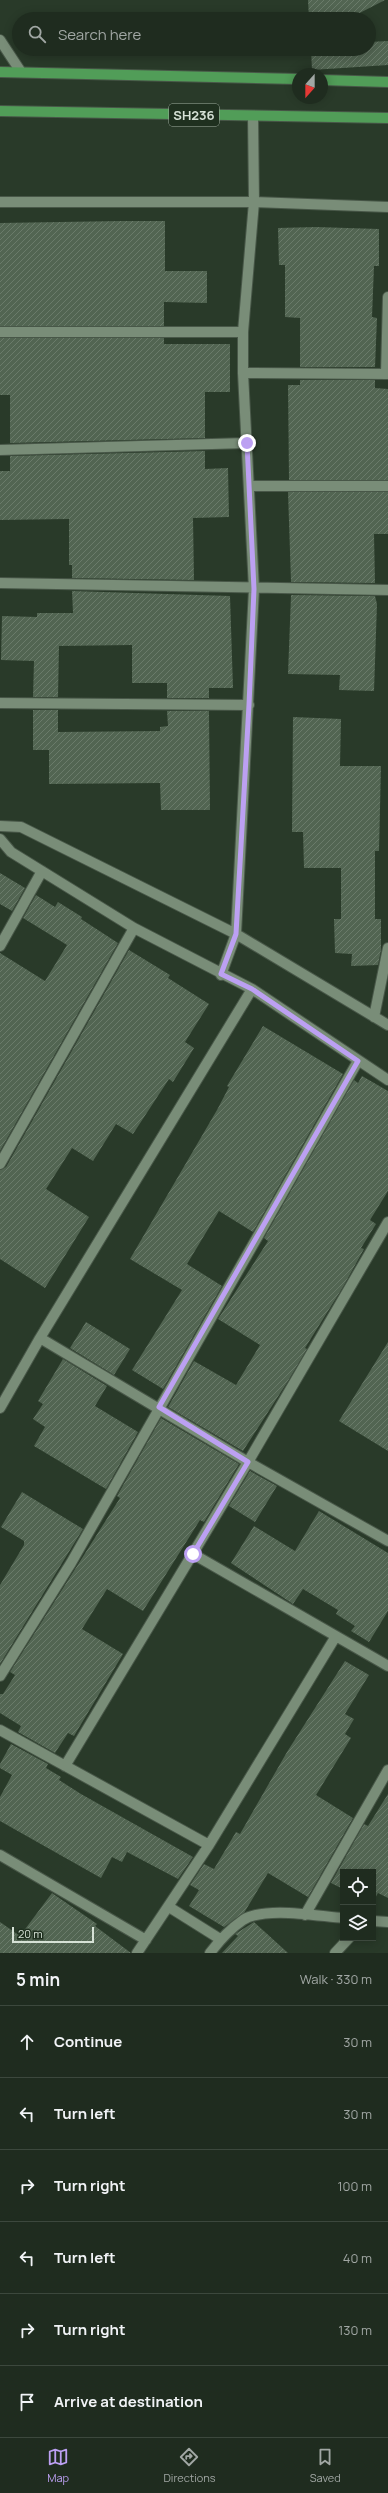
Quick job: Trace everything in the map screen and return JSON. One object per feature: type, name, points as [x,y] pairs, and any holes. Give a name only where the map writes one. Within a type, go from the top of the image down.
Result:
[{"type":"main road","points":[[0,72],[292,79]]},
{"type":"main road","points":[[328,80],[388,82]]},
{"type":"main road","name":"SH236","points":[[0,111],[388,118]]},
{"type":"street","points":[[0,40],[21,72]]},
{"type":"street","points":[[221,974],[236,934],[254,589],[242,373],[243,332],[254,202],[254,116]]},
{"type":"street","points":[[0,202],[254,202],[388,207]]},
{"type":"street","points":[[242,373],[387,374],[388,297]]},
{"type":"street","points":[[0,332],[243,332]]},
{"type":"street","points":[[0,450],[247,443]]},
{"type":"street","points":[[249,486],[388,486]]},
{"type":"street","points":[[0,583],[254,589],[388,590]]},
{"type":"street","points":[[0,703],[249,705]]},
{"type":"street","points":[[0,826],[21,827],[236,934],[388,1025]]},
{"type":"street","points":[[0,839],[11,852],[42,872],[134,928],[252,989],[388,1080]]},
{"type":"street","points":[[0,946],[42,872]]},
{"type":"street","points":[[0,1164],[134,928]]},
{"type":"street","points":[[374,1017],[388,948]]},
{"type":"street","points":[[0,1408],[40,1338],[252,989]]},
{"type":"street","points":[[0,1676],[71,1563],[358,1061]]},
{"type":"street","points":[[65,1766],[248,1462],[388,1222]]},
{"type":"street","points":[[40,1338],[159,1407],[248,1462],[388,1540]]},
{"type":"street","points":[[193,1554],[388,1666]]},
{"type":"street","points":[[137,1953],[209,1845],[336,1636]]},
{"type":"street","points":[[0,1730],[209,1845]]},
{"type":"street","points":[[305,1915],[388,1770]]},
{"type":"street","points":[[0,1855],[146,1940]]},
{"type":"street","points":[[169,1907],[220,1939]]},
{"type":"street","points":[[210,1953],[220,1939],[244,1919],[270,1913],[340,1918]]},
{"type":"street","points":[[376,1921],[388,1922]]},
{"type":"street","points":[[335,1953],[346,1941]]},
{"type":"building","points":[[308,0],[385,0],[362,12],[309,12]]},
{"type":"building","points":[[388,41],[388,65],[328,69],[312,68],[311,56],[376,56],[376,42]]},
{"type":"building","points":[[165,221],[165,271],[207,271],[207,303],[164,302],[164,326],[0,326],[0,223]]},
{"type":"building","points":[[316,227],[379,229],[379,266],[374,266],[372,317],[377,318],[375,367],[300,367],[300,318],[285,317],[285,265],[279,265],[278,228]]},
{"type":"building","points":[[0,338],[164,338],[164,344],[230,344],[230,392],[205,392],[205,438],[10,443],[10,395],[0,395]]},
{"type":"building","points":[[300,380],[375,380],[375,388],[388,389],[388,480],[289,480],[288,385],[300,385]]},
{"type":"building","points":[[205,451],[205,469],[228,468],[229,517],[193,518],[194,580],[72,578],[72,565],[69,565],[69,519],[0,520],[0,471],[10,471],[10,456]]},
{"type":"building","points":[[288,492],[388,492],[388,534],[374,534],[375,583],[291,582]]},
{"type":"building","points":[[72,591],[230,596],[233,688],[209,688],[209,698],[167,698],[167,683],[132,683],[132,645],[59,646],[58,697],[33,697],[34,661],[1,660],[2,616],[37,617],[37,613],[73,613]]},
{"type":"building","points":[[291,595],[375,596],[377,604],[374,691],[339,690],[340,675],[288,674]]},
{"type":"building","points":[[33,710],[58,710],[58,732],[160,731],[160,727],[168,726],[167,711],[209,711],[210,810],[161,810],[160,783],[49,784],[49,750],[33,750]]},
{"type":"building","points":[[293,717],[341,719],[340,766],[381,766],[379,851],[375,851],[375,919],[381,919],[381,950],[378,965],[351,966],[352,954],[335,953],[334,919],[341,919],[341,868],[304,868],[303,832],[292,832]]},
{"type":"building","points":[[0,873],[25,888],[12,911],[0,904]]},
{"type":"building","points":[[36,895],[55,907],[58,902],[118,943],[0,1151],[0,953],[45,981],[67,945],[23,918]]},
{"type":"building","points":[[129,950],[170,975],[168,978],[209,1004],[185,1042],[194,1048],[173,1082],[169,1079],[133,1134],[116,1124],[93,1161],[72,1148],[46,1189],[89,1217],[45,1288],[0,1259],[0,1170],[6,1167]]},
{"type":"building","points":[[263,1026],[343,1074],[253,1232],[219,1211],[187,1264],[222,1286],[163,1389],[132,1370],[182,1290],[130,1259],[217,1110],[229,1087],[227,1086]]},
{"type":"building","points":[[362,1076],[388,1091],[388,1191],[370,1220],[376,1224],[361,1248],[364,1249],[343,1287],[305,1348],[307,1349],[288,1381],[243,1451],[168,1407],[194,1361],[236,1385],[260,1345],[218,1319],[268,1241],[264,1238],[354,1080],[358,1083]]},
{"type":"building","points":[[86,1322],[130,1349],[114,1375],[70,1348]]},
{"type":"building","points":[[388,1342],[388,1451],[339,1421]]},
{"type":"building","points":[[63,1359],[107,1386],[95,1406],[138,1432],[106,1489],[34,1446],[45,1427],[33,1419],[43,1404],[38,1401]]},
{"type":"building","points":[[161,1418],[239,1464],[204,1522],[200,1520],[143,1611],[107,1589],[82,1629],[123,1654],[74,1736],[68,1733],[55,1753],[18,1732],[21,1726],[0,1713],[0,1694],[3,1694],[15,1675],[10,1672],[120,1498],[117,1496]]},
{"type":"building","points":[[250,1471],[277,1486],[255,1522],[229,1506]]},
{"type":"building","points":[[22,1492],[83,1529],[0,1664],[0,1585],[24,1545],[24,1541],[1,1527]]},
{"type":"building","points":[[319,1511],[388,1553],[388,1611],[369,1642],[351,1631],[355,1626],[336,1614],[338,1610],[303,1589],[293,1604],[231,1563],[254,1526],[295,1551]]},
{"type":"building","points":[[345,1661],[369,1675],[345,1714],[354,1719],[345,1734],[351,1738],[316,1795],[353,1818],[308,1897],[268,1873],[244,1913],[224,1927],[189,1906],[199,1890],[190,1885],[204,1864],[214,1869],[236,1832],[240,1834],[287,1752]]},
{"type":"building","points":[[11,1744],[48,1764],[46,1768],[61,1777],[59,1780],[81,1794],[193,1857],[178,1879],[127,1852],[122,1862],[112,1857],[101,1878],[0,1821],[0,1797],[12,1775],[0,1768],[0,1764]]},
{"type":"building","points":[[388,1794],[388,1898],[378,1893],[376,1897],[376,1869],[340,1869],[340,1888],[331,1883],[364,1824],[368,1826]]},
{"type":"building","points":[[52,1893],[97,1924],[95,1926],[131,1953],[0,1953],[0,1922],[20,1936]]},
{"type":"building","points":[[254,1922],[288,1953],[222,1953],[238,1936],[235,1934]]},
{"type":"route","points":[[193,1554],[248,1462],[159,1407],[358,1061],[252,989],[221,974],[236,934],[249,705],[254,589],[247,443]]}]
